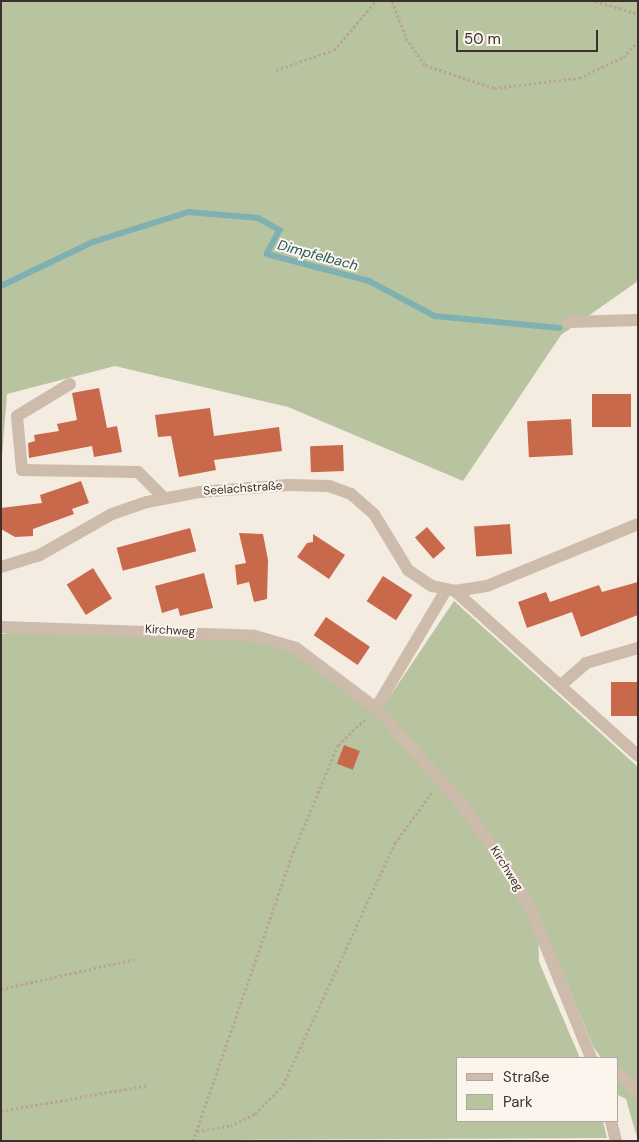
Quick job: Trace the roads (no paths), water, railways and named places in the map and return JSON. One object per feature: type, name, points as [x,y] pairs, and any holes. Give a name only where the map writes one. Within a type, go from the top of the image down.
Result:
[{"type":"street","points":[[569,322],[638,320]]},
{"type":"street","points":[[70,384],[17,416],[22,470],[138,472],[164,497]]},
{"type":"street","name":"Seelachstraße","points":[[1,567],[38,556],[121,510],[164,497],[288,485],[340,489],[367,506],[408,570],[450,591],[561,685],[638,756]]},
{"type":"street","points":[[376,708],[450,591],[487,586],[638,524]]},
{"type":"street","name":"Kirchweg","points":[[1,628],[255,636],[296,648],[376,708],[497,852],[531,910],[590,1055]]},
{"type":"street","points":[[561,685],[586,663],[638,648]]},
{"type":"street","points":[[619,1074],[638,1092]]},
{"type":"street","points":[[611,1122],[616,1141]]},
{"type":"waterway","name":"Dimpfelbach","points":[[1,286],[93,242],[188,212],[258,218],[280,230],[267,254],[369,281],[435,316],[559,328]]}]
